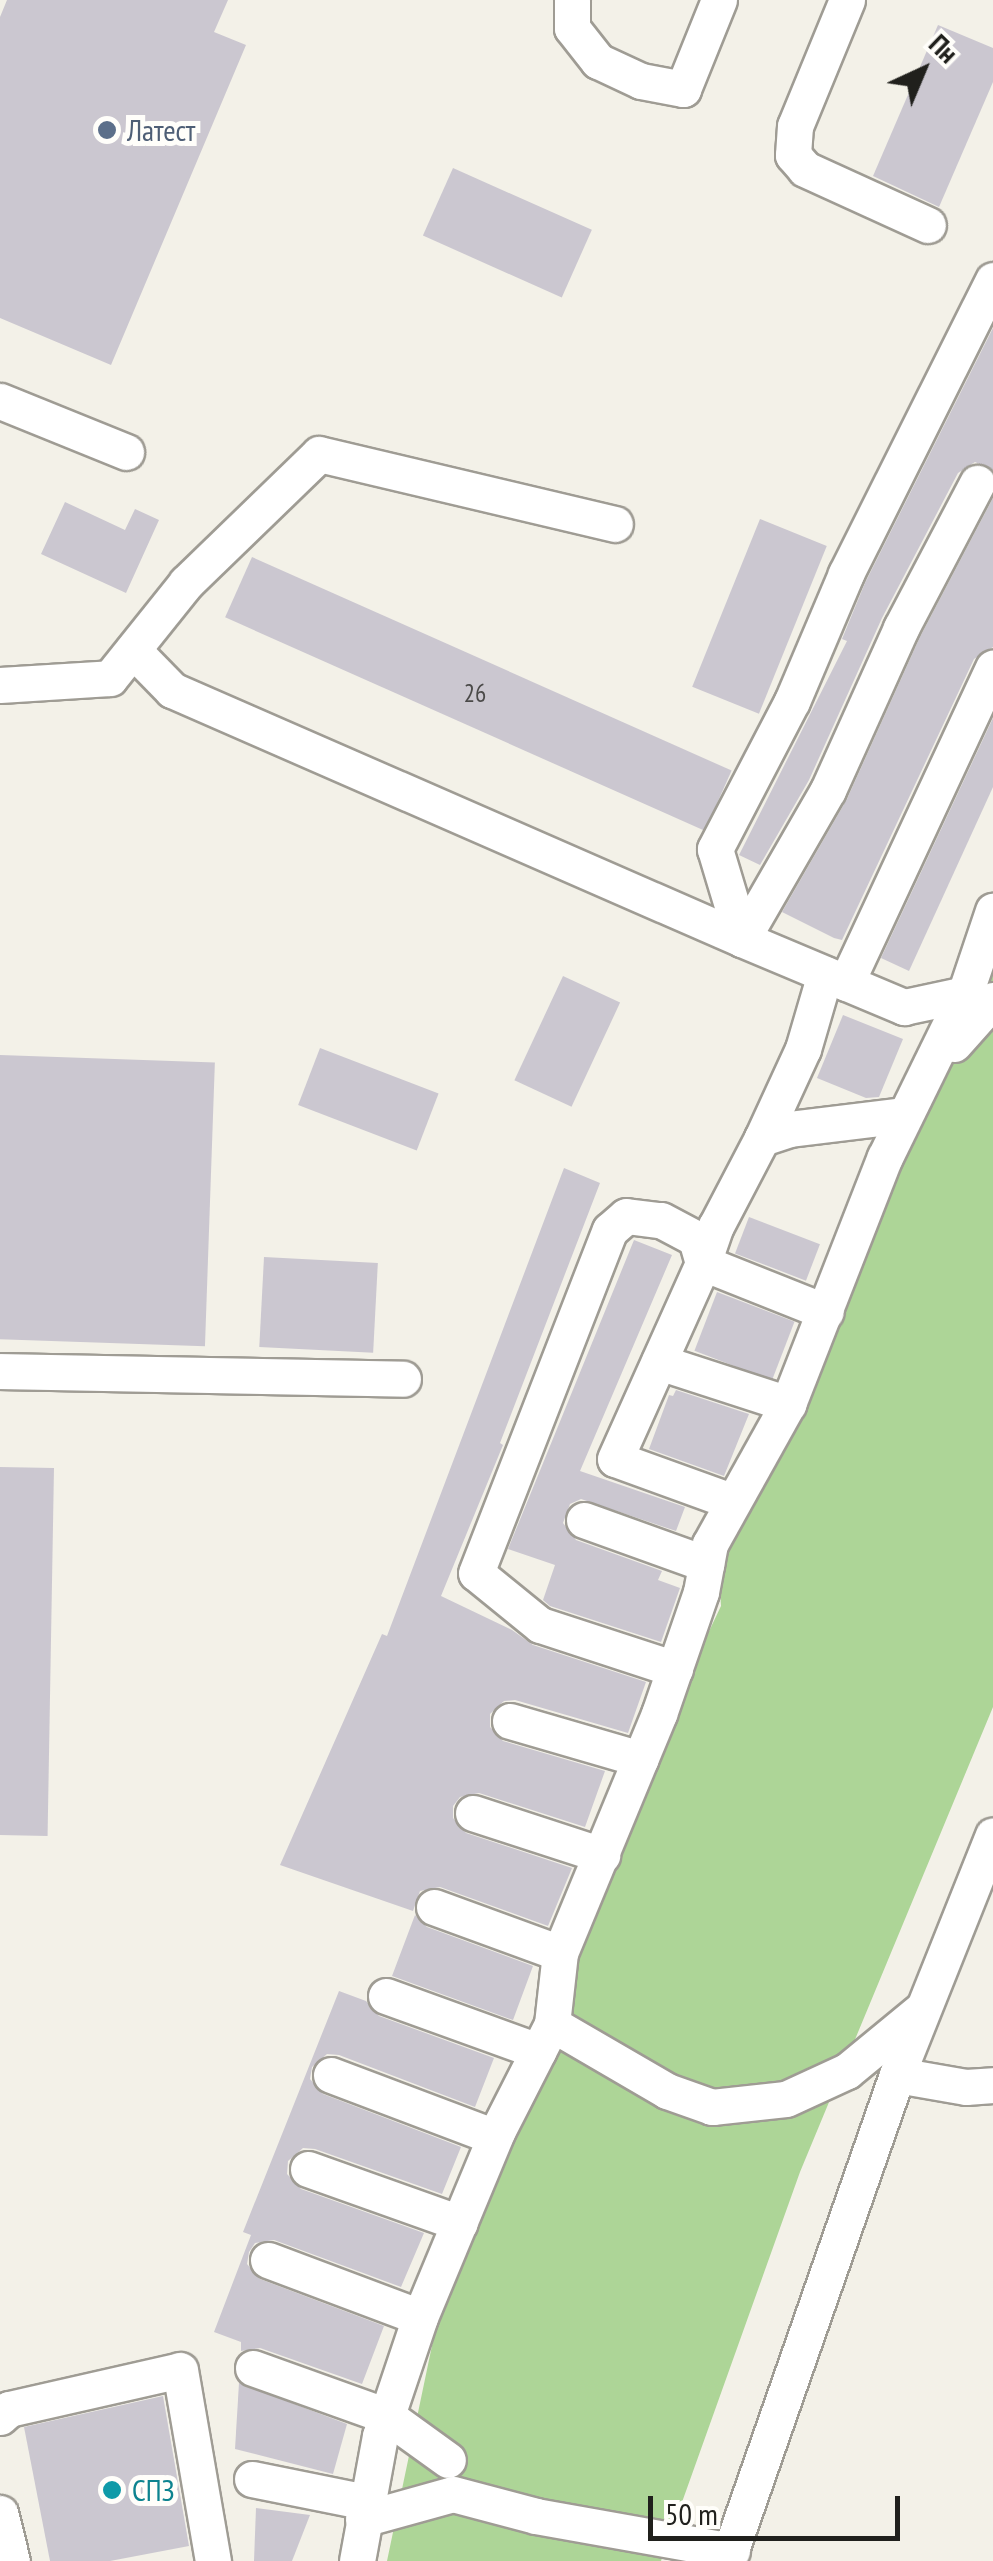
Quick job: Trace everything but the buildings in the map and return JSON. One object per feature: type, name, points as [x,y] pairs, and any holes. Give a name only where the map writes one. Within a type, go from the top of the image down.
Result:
[{"type":"street","points":[[572,0],[572,28],[598,61],[641,81],[683,89],[719,0]]},
{"type":"street","points":[[847,0],[795,126],[793,155],[805,170],[928,225]]},
{"type":"street","points":[[742,939],[715,848],[792,701],[846,574],[993,280]]},
{"type":"street","points":[[0,401],[126,452]]},
{"type":"street","points":[[0,686],[110,678],[186,583],[319,454],[616,524]]},
{"type":"street","points":[[742,939],[828,790],[902,628],[977,483]]},
{"type":"street","points":[[132,650],[172,690],[904,1007],[982,982]]},
{"type":"street","points":[[730,1501],[615,1459],[704,1263],[716,1226],[993,668]]},
{"type":"street","points":[[357,2561],[386,2416],[420,2317],[495,2137],[545,2037],[560,1953],[675,1668],[710,1544],[730,1501],[788,1404],[904,1115],[982,982],[993,912]]},
{"type":"street","points":[[762,1138],[788,1130],[904,1115]]},
{"type":"street","points":[[675,1668],[540,1625],[476,1574],[610,1230],[626,1216],[661,1220],[696,1240],[704,1263],[826,1312]]},
{"type":"street","points":[[659,1362],[788,1404]]},
{"type":"street","points":[[0,1371],[403,1380]]},
{"type":"street","points":[[584,1520],[706,1564]]},
{"type":"street","points":[[510,1721],[641,1759]]},
{"type":"street","points":[[473,1813],[602,1855]]},
{"type":"street","points":[[252,2479],[364,2511],[453,2494],[536,2516],[730,2556],[896,2075],[993,1835]]},
{"type":"street","points":[[434,1907],[560,1953]]},
{"type":"street","points":[[386,1996],[545,2037],[668,2092],[712,2107],[786,2099],[847,2071],[922,2010]]},
{"type":"street","points":[[331,2075],[495,2137]]},
{"type":"street","points":[[896,2075],[966,2087],[993,2086]]},
{"type":"street","points":[[308,2169],[460,2223]]},
{"type":"street","points":[[268,2260],[420,2317]]},
{"type":"street","points":[[253,2368],[386,2416],[448,2460]]},
{"type":"street","points":[[0,2418],[9,2409],[180,2370],[214,2561]]},
{"type":"street","points":[[0,2513],[12,2561]]},
{"type":"green space","points":[[993,939],[993,1707],[800,2172],[661,2561],[387,2561],[448,2269],[639,1779],[721,1606],[718,1558],[889,1187]]},
{"type":"place","name":"Латест","points":[[107,130]]},
{"type":"place","name":"СПЗ","points":[[112,2490]]}]
